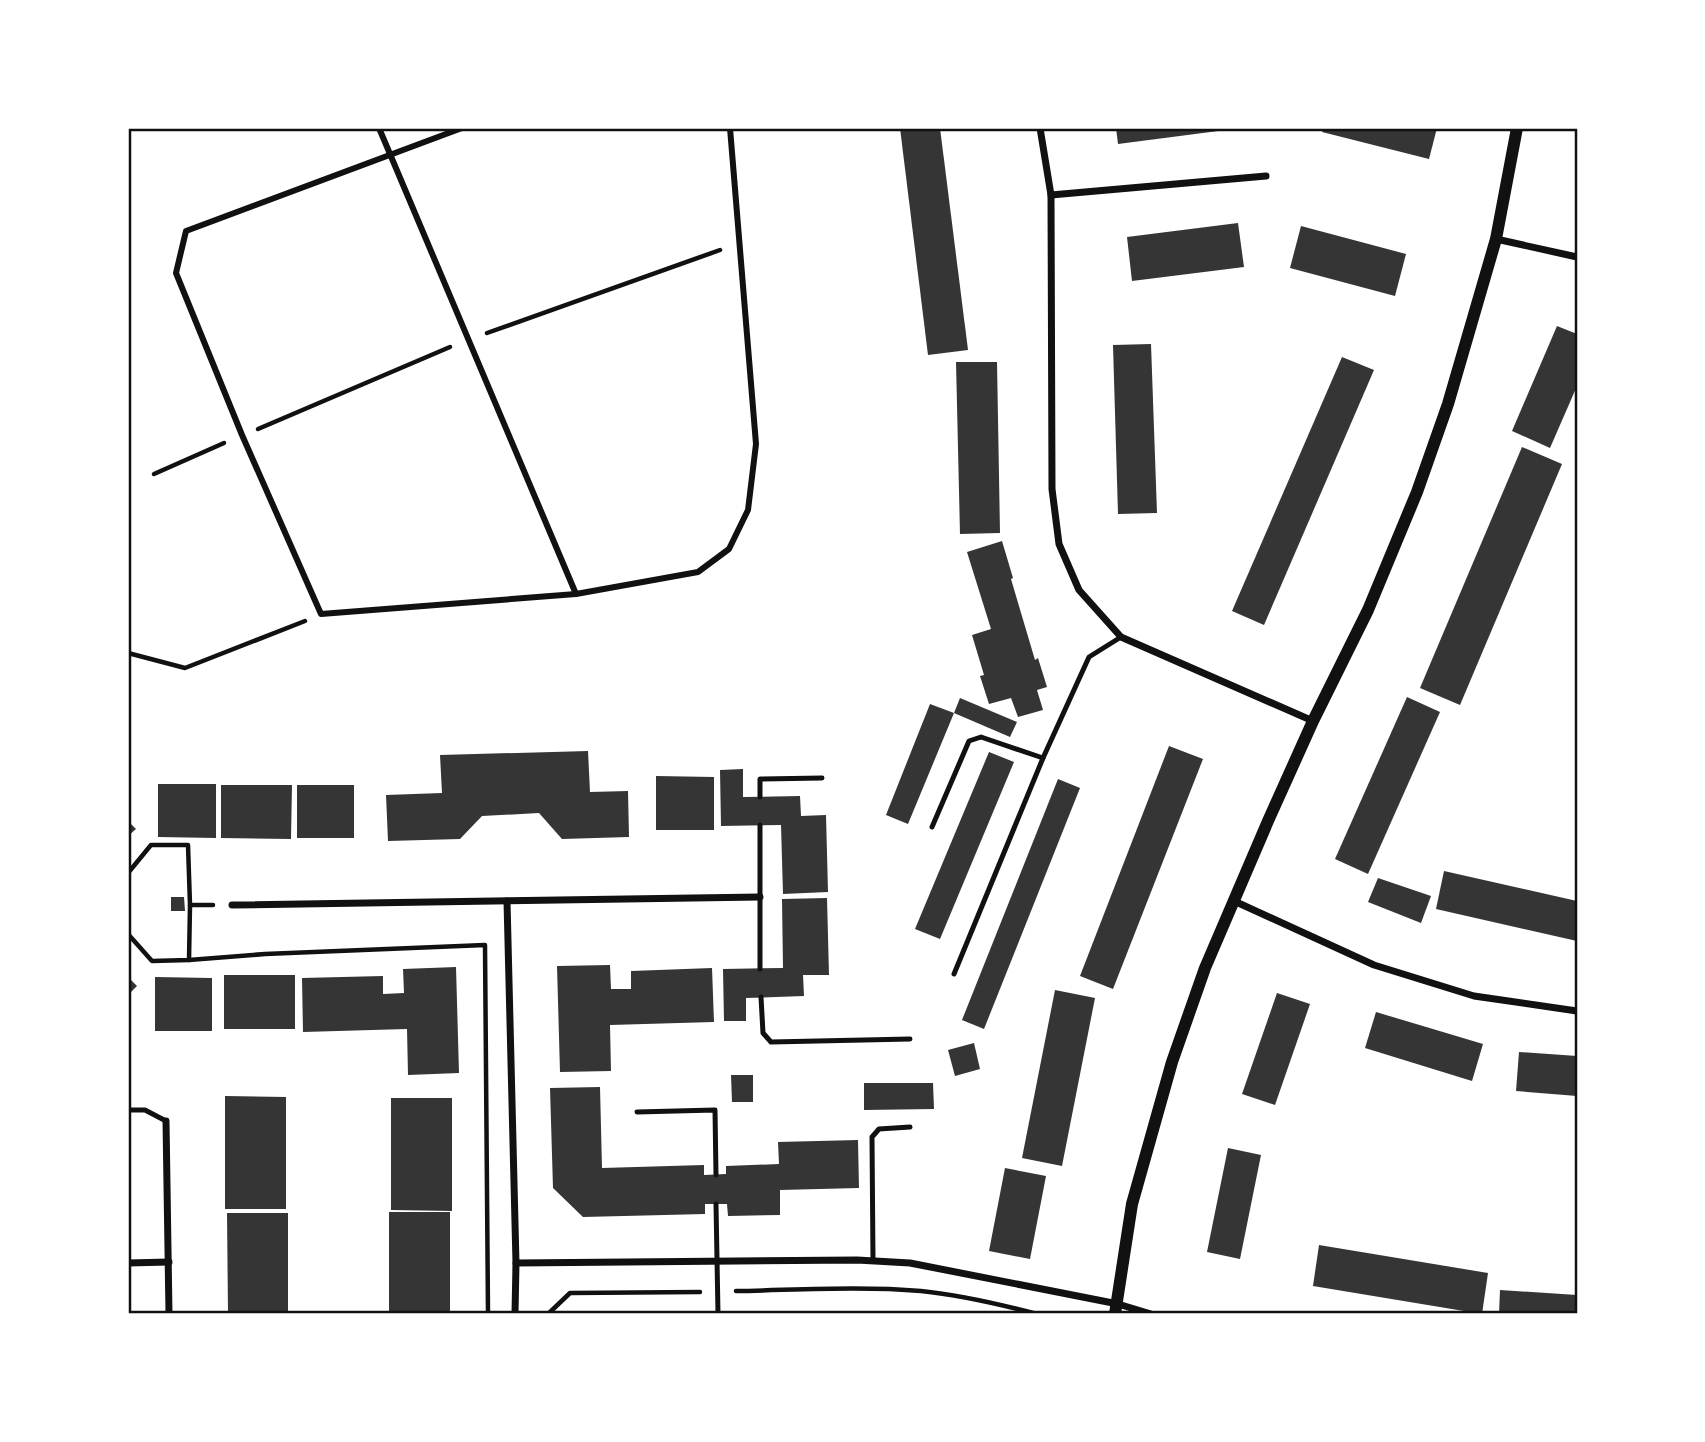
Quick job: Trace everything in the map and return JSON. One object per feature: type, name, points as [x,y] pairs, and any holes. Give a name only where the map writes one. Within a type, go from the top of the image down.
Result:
[{"type":"street","points":[[379,128],[576,594]]},
{"type":"street","points":[[463,128],[186,231],[176,273],[242,435],[321,614],[576,594],[698,572],[729,549],[748,510],[756,444],[730,128]]},
{"type":"street","points":[[1040,128],[1051,195],[1052,489],[1059,544],[1079,590],[1121,637],[1312,721]]},
{"type":"street","points":[[1117,1309],[1121,1264],[1132,1204],[1146,1146],[1172,1062],[1205,968],[1312,721],[1368,610],[1417,492],[1448,404],[1496,239],[1517,128]]},
{"type":"street","points":[[1051,195],[1266,176]]},
{"type":"street","points":[[1496,239],[1577,257]]},
{"type":"street","points":[[232,905],[760,897]]},
{"type":"street","points":[[507,901],[515,1314]]},
{"type":"street","points":[[1234,901],[1386,969],[1474,996],[1577,1011]]},
{"type":"street","points":[[166,1121],[169,1314]]},
{"type":"street","points":[[128,1263],[169,1262]]},
{"type":"street","points":[[516,1263],[910,1263],[1117,1309],[1151,1314]]},
{"type":"lane","points":[[954,974],[1043,758],[1089,657],[1121,637]]},
{"type":"lane","points":[[932,827],[969,741],[981,737],[1043,758]]},
{"type":"lane","points":[[760,797],[760,779],[822,778]]},
{"type":"lane","points":[[760,825],[760,969]]},
{"type":"lane","points":[[761,997],[763,1033],[771,1042],[911,1040]]},
{"type":"lane","points":[[128,1110],[145,1110],[166,1121]]},
{"type":"lane","points":[[637,1112],[715,1110],[716,1175]]},
{"type":"lane","points":[[873,1261],[872,1137],[879,1129],[910,1128]]},
{"type":"lane","points":[[716,1204],[718,1314]]},
{"type":"path","points":[[154,474],[468,339],[740,243]]},
{"type":"path","points":[[128,653],[185,668],[321,614]]},
{"type":"path","points":[[128,873],[151,845],[188,845],[190,960]]},
{"type":"path","points":[[128,934],[152,961],[485,944],[488,1314]]},
{"type":"path","points":[[887,1289],[995,1303],[1037,1314]]},
{"type":"building","points":[[900,128],[940,128],[968,350],[928,355]]},
{"type":"building","points":[[1116,128],[1225,128],[1226,130],[1118,144]]},
{"type":"building","points":[[1324,128],[1437,128],[1429,159],[1322,132]]},
{"type":"building","points":[[1238,223],[1244,267],[1132,281],[1127,237]]},
{"type":"building","points":[[1301,226],[1406,254],[1395,296],[1290,268]]},
{"type":"building","points":[[1557,326],[1577,334],[1577,386],[1550,448],[1512,431]]},
{"type":"building","points":[[1151,344],[1157,513],[1118,514],[1113,345]]},
{"type":"building","points":[[1342,357],[1374,370],[1264,625],[1232,611]]},
{"type":"building","points":[[956,362],[997,362],[1000,533],[960,534]]},
{"type":"building","points":[[1522,447],[1562,464],[1460,705],[1420,688]]},
{"type":"building","points":[[1002,541],[1035,660],[1038,658],[1047,687],[1037,690],[1043,710],[1018,717],[1011,698],[989,704],[972,635],[991,629],[967,552]]},
{"type":"building","points":[[1407,697],[1440,712],[1368,874],[1335,859]]},
{"type":"building","points":[[960,698],[1017,722],[1010,737],[954,713]]},
{"type":"building","points":[[930,704],[954,713],[908,824],[886,815]]},
{"type":"building","points":[[1169,746],[1203,759],[1113,989],[1080,976]]},
{"type":"building","points":[[588,751],[590,792],[628,791],[629,837],[562,839],[539,813],[482,816],[460,839],[388,841],[386,795],[442,793],[440,755]]},
{"type":"building","points":[[989,752],[1014,762],[940,939],[915,929]]},
{"type":"building","points":[[743,769],[743,797],[800,796],[801,816],[826,815],[828,892],[783,894],[781,825],[721,826],[720,770]]},
{"type":"building","points":[[656,776],[714,777],[714,830],[656,830]]},
{"type":"building","points":[[1058,779],[1080,788],[984,1029],[962,1020]]},
{"type":"building","points":[[158,784],[216,784],[216,838],[158,837]]},
{"type":"building","points":[[221,785],[292,785],[291,839],[221,838]]},
{"type":"building","points":[[297,785],[354,785],[354,838],[297,838]]},
{"type":"building","points":[[128,821],[136,829],[128,836]]},
{"type":"building","points":[[1444,871],[1577,901],[1577,941],[1436,909]]},
{"type":"building","points":[[1378,878],[1431,896],[1421,923],[1368,902]]},
{"type":"building","points":[[171,897],[184,897],[185,911],[171,911]]},
{"type":"building","points":[[827,898],[829,975],[803,975],[804,996],[746,998],[746,1021],[724,1021],[723,969],[783,968],[782,899]]},
{"type":"building","points":[[610,965],[611,989],[631,989],[631,971],[712,968],[714,1022],[610,1025],[611,1071],[560,1072],[557,966]]},
{"type":"building","points":[[456,967],[459,1073],[408,1075],[407,1029],[303,1032],[302,978],[383,976],[383,994],[404,993],[403,969]]},
{"type":"building","points":[[224,975],[295,975],[295,1029],[224,1029]]},
{"type":"building","points":[[128,977],[137,986],[128,995]]},
{"type":"building","points":[[155,977],[212,978],[212,1031],[155,1031]]},
{"type":"building","points":[[1055,990],[1095,998],[1062,1166],[1022,1158]]},
{"type":"building","points":[[1277,993],[1310,1004],[1275,1105],[1242,1094]]},
{"type":"building","points":[[1376,1012],[1483,1044],[1472,1081],[1365,1048]]},
{"type":"building","points":[[974,1043],[980,1069],[955,1076],[948,1050]]},
{"type":"building","points":[[1519,1052],[1577,1056],[1577,1096],[1516,1091]]},
{"type":"building","points":[[731,1075],[753,1075],[753,1102],[732,1102]]},
{"type":"building","points":[[864,1083],[933,1083],[934,1109],[864,1110]]},
{"type":"building","points":[[600,1087],[602,1168],[704,1165],[704,1175],[726,1174],[726,1166],[779,1164],[778,1142],[858,1140],[859,1188],[780,1190],[780,1215],[728,1216],[727,1204],[705,1204],[705,1214],[583,1217],[553,1188],[550,1088]]},
{"type":"building","points":[[225,1096],[286,1097],[286,1209],[225,1209]]},
{"type":"building","points":[[391,1098],[452,1098],[452,1211],[391,1210]]},
{"type":"building","points":[[1228,1148],[1261,1155],[1240,1259],[1207,1252]]},
{"type":"building","points":[[1005,1168],[1046,1176],[1030,1259],[989,1251]]},
{"type":"building","points":[[389,1212],[450,1212],[450,1314],[389,1314]]},
{"type":"building","points":[[227,1213],[288,1213],[288,1314],[228,1314]]},
{"type":"building","points":[[1319,1245],[1488,1273],[1482,1314],[1313,1286]]},
{"type":"building","points":[[1500,1290],[1577,1295],[1577,1314],[1499,1314]]}]
